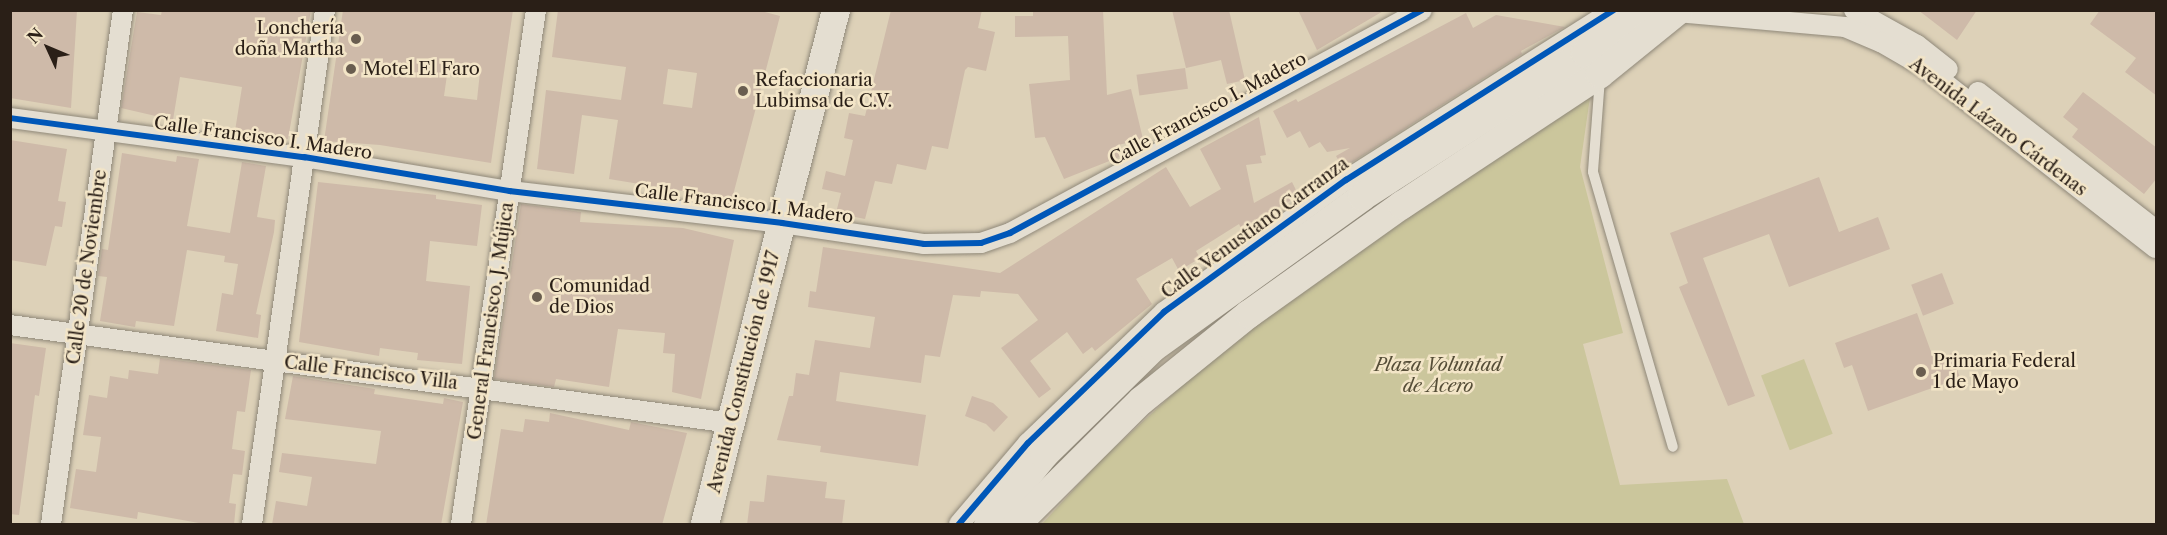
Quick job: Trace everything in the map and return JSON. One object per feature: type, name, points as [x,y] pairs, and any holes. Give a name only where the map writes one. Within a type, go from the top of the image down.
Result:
[{"type":"main road","name":"Avenida Constitución de 1917","points":[[705,525],[836,10]]},
{"type":"main road","points":[[988,525],[1044,455],[1153,348],[1362,197],[1593,63],[1641,10]]},
{"type":"main road","points":[[1017,525],[1141,401],[1249,314],[1402,205],[1593,63],[1669,11]]},
{"type":"street","name":"Calle 20 de Noviembre","points":[[51,525],[123,10]]},
{"type":"street","points":[[252,525],[325,10]]},
{"type":"street","name":"General Francisco. J. Mújica","points":[[461,525],[536,10]]},
{"type":"street","name":"Calle Francisco I. Madero","points":[[10,118],[304,157],[510,191],[782,223],[924,244],[981,243],[1010,233],[1422,10]]},
{"type":"street","name":"Calle Venustiano Carranza","points":[[959,525],[1028,442],[1164,312],[1346,180],[1614,10]]},
{"type":"street","name":"Avenida Lázaro Cárdenas","points":[[1854,10],[1917,45],[2157,230]]},
{"type":"street","name":"Avenida Lázaro Cárdenas","points":[[1669,11],[1845,27],[1881,42],[1924,67],[2157,248]]},
{"type":"street","name":"Calle Francisco Villa","points":[[10,326],[481,387],[731,423]]},
{"type":"lane","points":[[1593,63],[1593,172],[1673,447]]},
{"type":"green space","name":"Plaza Voluntad de Acero","points":[[1591,90],[1580,167],[1623,333],[1583,344],[1620,485],[1727,479],[1744,524],[1042,524],[1099,462],[1225,346]]},
{"type":"green space","points":[[1804,359],[1833,434],[1790,450],[1761,375]]},
{"type":"building","points":[[10,10],[77,10],[71,108],[10,98]]},
{"type":"building","points":[[162,10],[311,10],[288,139],[235,131],[242,87],[180,77],[173,120],[121,108],[137,12],[161,15]]},
{"type":"building","points":[[343,10],[513,10],[491,163],[380,145],[324,141]],"holes":[[[448,68],[480,72],[477,100],[444,96]]]},
{"type":"building","points":[[558,10],[757,10],[780,16],[732,199],[609,179],[618,120],[582,115],[574,174],[537,169],[546,90],[621,100],[626,67],[552,57]],"holes":[[[668,69],[697,73],[692,108],[663,104]]]},
{"type":"building","points":[[891,10],[982,10],[978,28],[995,32],[986,71],[968,67],[965,70],[948,149],[932,146],[926,170],[897,164],[892,184],[875,181],[865,219],[836,213],[841,193],[822,189],[826,171],[845,176],[853,140],[844,138],[849,113],[865,116]]},
{"type":"building","points":[[1033,10],[1103,10],[1107,95],[1131,89],[1143,139],[1118,145],[1122,156],[1064,179],[1045,137],[1035,138],[1029,84],[1070,80],[1068,36],[1015,37],[1015,16],[1033,16]]},
{"type":"building","points":[[1172,10],[1229,10],[1245,80],[1227,84],[1221,60],[1186,68]]},
{"type":"building","points":[[1298,10],[1385,10],[1317,50]]},
{"type":"building","points":[[1918,10],[1977,10],[1957,40]]},
{"type":"building","points":[[2100,10],[2157,10],[2157,96],[2125,72],[2136,58],[2090,24]]},
{"type":"building","points":[[1466,13],[1473,28],[1496,15],[1565,27],[1521,51],[1522,54],[1343,168],[1336,156],[1350,148],[1327,152],[1320,142],[1309,148],[1300,131],[1287,138],[1273,111],[1296,99],[1298,102]]},
{"type":"building","points":[[1185,68],[1188,89],[1139,96],[1136,75]]},
{"type":"building","points":[[2083,92],[2157,148],[2157,178],[2144,194],[2072,137],[2078,129],[2063,117]]},
{"type":"building","points":[[1259,117],[1266,155],[1260,156],[1262,163],[1246,165],[1254,203],[1292,182],[1299,196],[1241,228],[1239,224],[1196,251],[1200,258],[1179,271],[1172,258],[1136,279],[1152,304],[1095,351],[1092,347],[1083,354],[1067,332],[1030,361],[1051,389],[1039,398],[1001,348],[1038,320],[1018,294],[981,291],[980,297],[953,295],[940,357],[925,355],[921,383],[840,372],[836,401],[926,415],[918,466],[820,452],[821,446],[777,440],[789,396],[793,396],[796,373],[809,375],[815,340],[870,348],[875,317],[808,307],[810,291],[816,292],[823,247],[1000,273],[1166,167],[1190,207],[1221,189],[1200,149]]},
{"type":"building","points":[[10,140],[67,149],[58,201],[66,202],[62,227],[55,226],[46,266],[10,260]]},
{"type":"building","points":[[122,153],[176,162],[177,156],[199,159],[187,226],[230,233],[242,162],[266,166],[257,217],[275,220],[256,314],[261,315],[258,338],[216,331],[222,293],[233,295],[238,264],[224,262],[225,256],[187,250],[174,326],[136,321],[135,327],[100,321],[107,277],[98,276],[102,249],[108,250]]},
{"type":"building","points":[[1819,177],[1839,232],[1878,217],[1890,249],[1789,287],[1769,234],[1703,258],[1755,396],[1728,406],[1679,287],[1688,283],[1670,233]]},
{"type":"building","points":[[318,182],[436,195],[436,199],[482,205],[477,246],[430,241],[426,281],[470,286],[462,364],[417,360],[418,353],[380,348],[379,356],[299,342]]},
{"type":"building","points":[[521,204],[581,212],[580,222],[683,228],[734,240],[701,399],[672,392],[675,354],[663,353],[665,333],[618,329],[609,387],[556,379],[554,387],[494,379]]},
{"type":"building","points":[[1942,273],[1954,304],[1923,316],[1911,285]]},
{"type":"building","points":[[1917,313],[1934,360],[1952,353],[1960,378],[1868,411],[1852,365],[1844,368],[1835,343]]},
{"type":"building","points":[[10,343],[46,348],[39,396],[35,395],[19,515],[10,514]]},
{"type":"building","points":[[160,358],[251,370],[245,412],[237,411],[232,449],[245,451],[242,475],[233,474],[229,503],[236,504],[234,525],[210,525],[138,512],[137,519],[70,508],[76,469],[96,472],[101,437],[83,435],[89,395],[107,398],[110,376],[128,379],[129,370],[158,374]]},
{"type":"building","points":[[293,376],[375,389],[374,394],[443,404],[444,398],[463,402],[441,525],[272,525],[276,501],[307,506],[312,477],[279,472],[282,453],[376,464],[381,431],[285,419]]},
{"type":"building","points":[[972,396],[993,403],[1008,417],[994,432],[986,424],[965,416]]},
{"type":"building","points":[[550,413],[629,430],[631,422],[687,433],[662,525],[486,525],[501,429],[523,432],[525,419],[549,422]]},
{"type":"building","points":[[767,475],[827,482],[825,498],[845,500],[842,525],[747,525],[750,501],[764,502]]},
{"type":"cycle path","points":[[10,118],[304,157],[510,191],[782,223],[924,244],[981,243],[1010,233],[1422,10]]},
{"type":"cycle path","points":[[959,524],[1028,443],[1164,312],[1346,180],[1614,10]]},
{"type":"place","name":"Lonchería doña Martha","points":[[356,39]]},
{"type":"place","name":"Motel El Faro","points":[[351,69]]},
{"type":"place","name":"Refaccionaria Lubimsa de C.V.","points":[[743,91]]},
{"type":"place","name":"Comunidad de Dios","points":[[537,297]]},
{"type":"place","name":"Primaria Federal 1 de Mayo","points":[[1921,372]]}]
